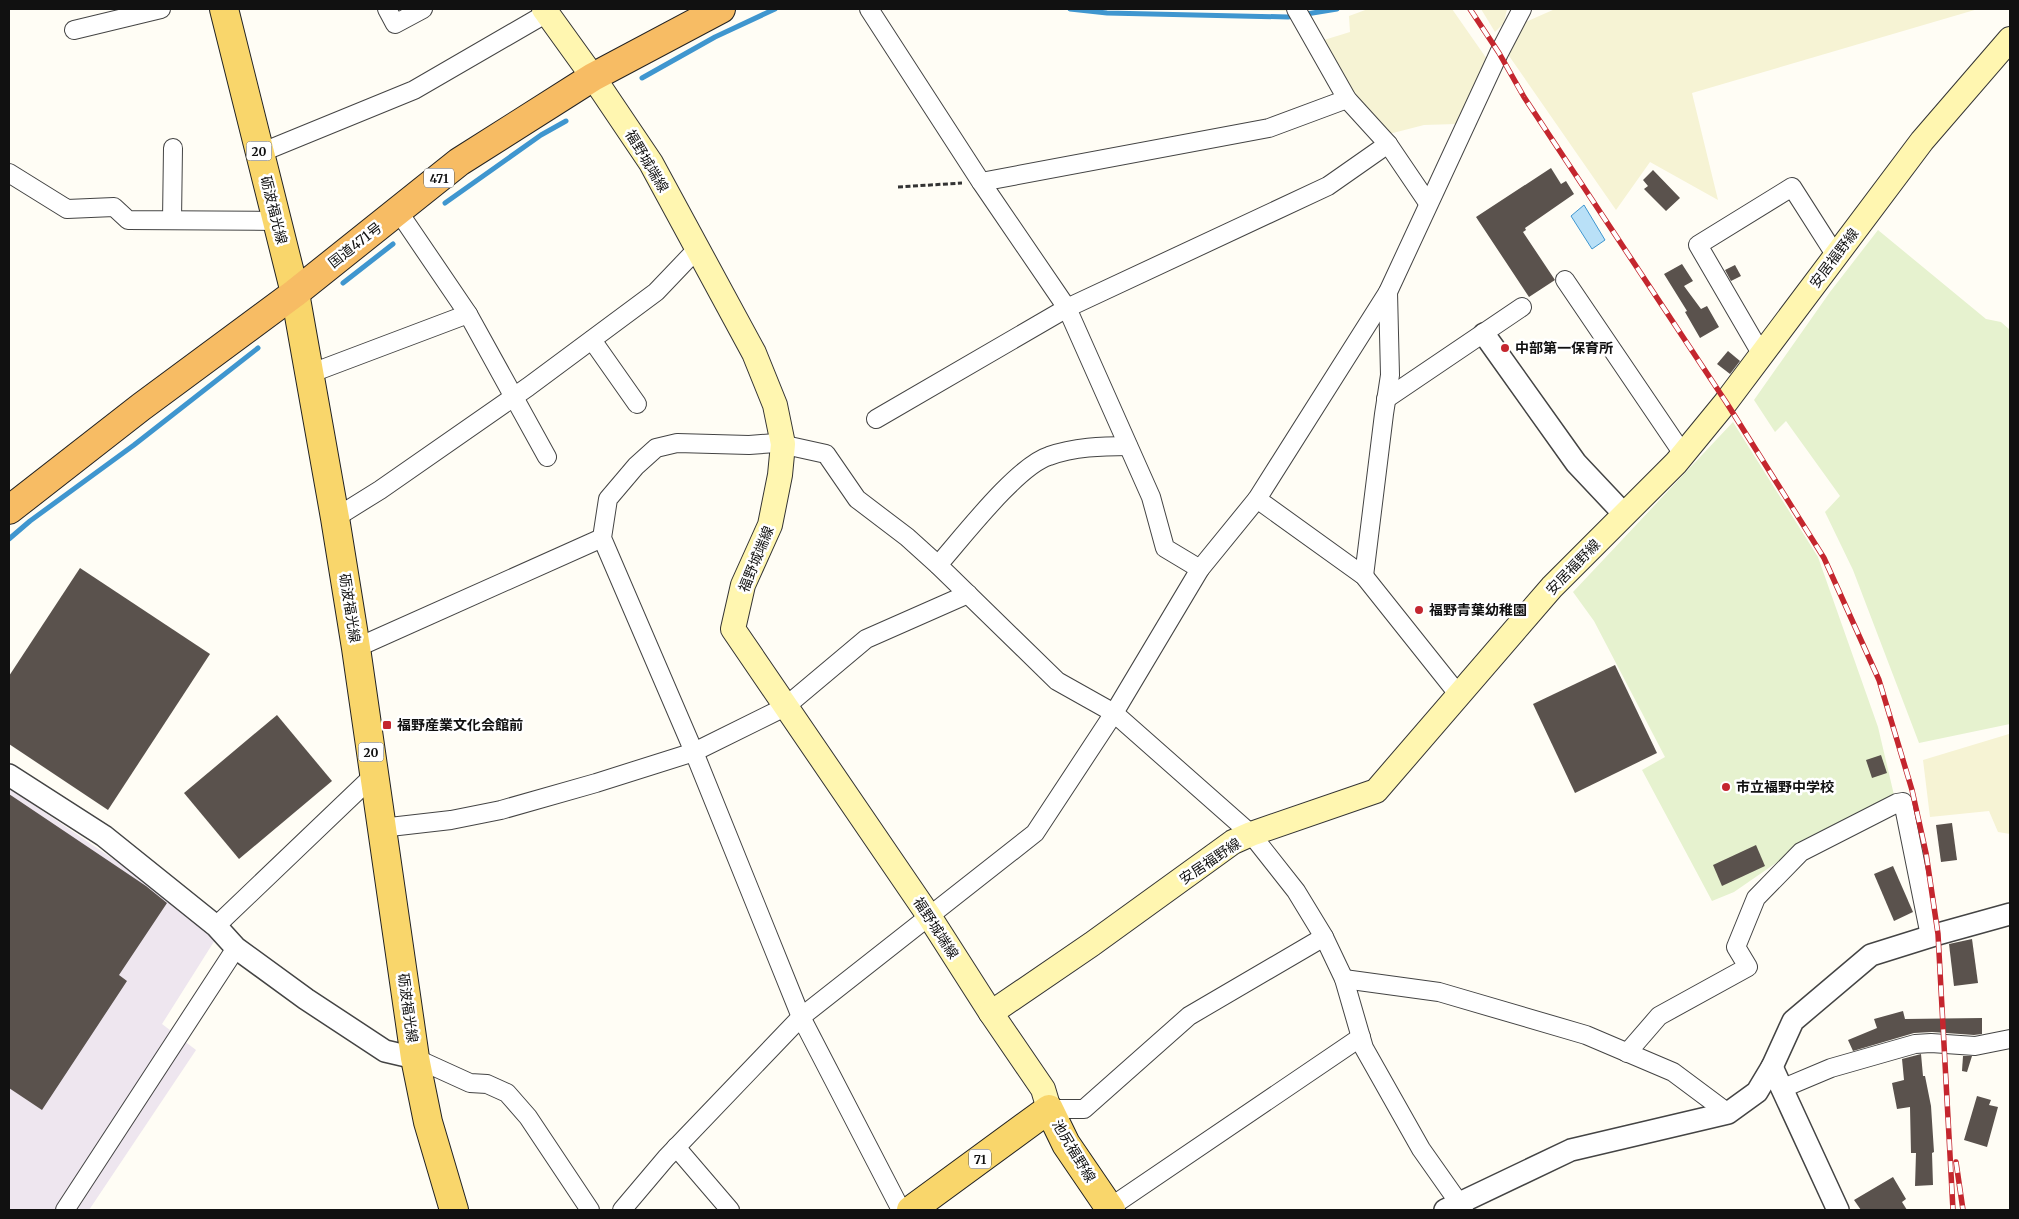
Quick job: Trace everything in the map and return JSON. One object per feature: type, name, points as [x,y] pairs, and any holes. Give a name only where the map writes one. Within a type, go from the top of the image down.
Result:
[{"type":"highway","name":"国道471号","points":[[9,510],[141,407],[295,293],[459,162],[593,77],[721,9]]},
{"type":"main road","name":"砺波福光線","points":[[224,9],[295,293],[336,518],[415,1058],[428,1122],[454,1210]]},
{"type":"main road","name":"福野城端線","points":[[545,11],[593,77],[651,163],[754,353],[775,405],[784,444],[770,525],[743,585],[733,628],[929,916],[991,1013],[1043,1089],[1049,1109]]},
{"type":"main road","name":"安居福野線","points":[[991,1013],[1092,944],[1233,842],[1376,791],[1552,587],[1683,454],[1762,355],[1922,141],[2010,39]]},
{"type":"main road","name":"池尻福野線","points":[[911,1210],[1049,1109],[1066,1144],[1110,1209]]},
{"type":"street","points":[[74,30],[161,9]]},
{"type":"street","points":[[387,9],[395,24],[423,9]]},
{"type":"street","points":[[869,9],[1067,308],[1151,497],[1165,548],[1200,569]]},
{"type":"street","points":[[622,1210],[676,1147],[801,1017],[1035,833],[1114,713],[1200,569],[1257,499],[1388,292],[1499,53],[1522,9]]},
{"type":"street","points":[[260,153],[414,90],[545,11]]},
{"type":"street","points":[[1299,14],[1347,99],[1388,144],[1428,204]]},
{"type":"street","points":[[982,182],[1269,128],[1347,99]]},
{"type":"street","points":[[876,419],[1067,308],[1328,186],[1388,144]]},
{"type":"street","points":[[172,220],[173,148]]},
{"type":"street","points":[[9,172],[67,209],[114,207],[128,220],[277,221]]},
{"type":"street","points":[[1762,355],[1698,245],[1792,187],[1836,256]]},
{"type":"street","points":[[398,210],[468,314],[547,457]]},
{"type":"street","points":[[336,518],[380,490],[514,397],[592,340],[656,292],[697,249]]},
{"type":"street","points":[[1565,280],[1683,454]]},
{"type":"street","points":[[1364,576],[1390,375],[1388,292]]},
{"type":"street","points":[[1386,399],[1522,307]]},
{"type":"street","points":[[309,374],[468,314]]},
{"type":"street","points":[[1484,334],[1576,463],[1624,514]]},
{"type":"street","points":[[592,340],[637,404]]},
{"type":"street","points":[[901,1210],[801,1017],[694,752],[602,538],[608,499],[636,466],[656,448],[677,442],[749,445],[784,444],[826,454],[857,499],[907,537],[938,565],[1057,681],[1114,713],[1251,834],[1296,891],[1324,937],[1344,979],[1364,1048],[1456,1208],[1570,1150],[1728,1113],[1757,1092],[1772,1067],[1793,1021],[1870,955],[2010,914]]},
{"type":"street","points":[[938,565],[1019,475],[1048,456],[1096,446],[1128,446]]},
{"type":"street","points":[[1257,499],[1364,576],[1458,694]]},
{"type":"street","points":[[356,648],[602,538]]},
{"type":"street","points":[[381,828],[451,820],[501,810],[596,784],[694,752],[785,707],[866,639],[968,594]]},
{"type":"street","points":[[9,775],[104,836],[216,926],[236,948],[306,999],[385,1051],[415,1058],[470,1083],[487,1084],[507,1093],[528,1117],[590,1210]]},
{"type":"street","points":[[216,926],[374,775]]},
{"type":"street","points":[[1627,1053],[1659,1016],[1748,967],[1736,948],[1756,898],[1801,852],[1898,803],[1903,802],[1930,936]]},
{"type":"street","points":[[1049,1109],[1084,1109],[1190,1016],[1324,937]]},
{"type":"street","points":[[65,1210],[236,948]]},
{"type":"street","points":[[1344,979],[1439,992],[1586,1035],[1673,1072],[1728,1113]]},
{"type":"street","points":[[1110,1209],[1360,1037]]},
{"type":"street","points":[[1782,1089],[1830,1068],[1915,1044],[1975,1046],[2010,1039]]},
{"type":"street","points":[[1772,1067],[1838,1210]]},
{"type":"street","points":[[676,1147],[730,1210]]},
{"type":"path","points":[[898,187],[982,182]]},
{"type":"shaded area","points":[[1201,9],[1288,9],[1289,11],[1217,10]]},
{"type":"shaded area","points":[[1368,9],[1452,9],[1489,62],[1456,124],[1424,125],[1389,134],[1351,95],[1324,40],[1350,32],[1349,16]]},
{"type":"shaded area","points":[[1481,9],[1507,9],[1504,23],[1495,32]]},
{"type":"shaded area","points":[[1555,9],[1978,9],[1692,93],[1718,200],[1650,162],[1616,210],[1507,53],[1521,24]]},
{"type":"shaded area","points":[[2009,734],[2010,834],[1998,832],[1989,811],[1930,817],[1923,760]]},
{"type":"shaded area","points":[[9,788],[220,932],[162,1024],[196,1050],[89,1210],[9,1210]]},
{"type":"green space","points":[[1878,230],[1986,319],[2001,322],[2010,330],[2010,724],[1919,743],[1853,570],[1825,512],[1840,496],[1786,421],[1775,432],[1754,400],[1830,292]]},
{"type":"green space","points":[[1733,422],[1818,557],[1878,727],[1894,795],[1789,854],[1734,892],[1712,901],[1642,770],[1665,757],[1594,621],[1573,592]]},
{"type":"water","points":[[1584,205],[1605,240],[1592,249],[1571,216]]},
{"type":"building","points":[[1551,168],[1561,184],[1566,181],[1574,194],[1525,228],[1526,230],[1523,232],[1555,280],[1529,297],[1476,217]]},
{"type":"building","points":[[1653,170],[1680,198],[1666,211],[1644,189],[1648,186],[1643,180]]},
{"type":"building","points":[[1682,264],[1693,281],[1684,286],[1701,309],[1707,306],[1719,327],[1700,338],[1685,312],[1687,311],[1664,274]]},
{"type":"building","points":[[1735,265],[1741,276],[1731,281],[1725,270]]},
{"type":"building","points":[[1728,351],[1740,361],[1730,374],[1717,364]]},
{"type":"building","points":[[80,568],[210,654],[108,810],[9,744],[9,676]]},
{"type":"building","points":[[1615,665],[1657,753],[1575,793],[1533,704]]},
{"type":"building","points":[[277,715],[332,781],[239,859],[184,793]]},
{"type":"building","points":[[1881,755],[1887,773],[1872,778],[1866,760]]},
{"type":"building","points":[[9,794],[146,886],[167,903],[119,975],[127,981],[42,1110],[9,1088]]},
{"type":"building","points":[[1952,823],[1957,860],[1941,862],[1936,825]]},
{"type":"building","points":[[1756,845],[1765,866],[1722,886],[1713,865]]},
{"type":"building","points":[[1893,866],[1913,912],[1894,921],[1874,874]]},
{"type":"building","points":[[1972,939],[1978,983],[1954,986],[1949,944]]},
{"type":"building","points":[[1903,1011],[1905,1019],[1982,1018],[1982,1034],[1914,1033],[1853,1051],[1848,1040],[1877,1028],[1874,1019]]},
{"type":"building","points":[[1921,1054],[1923,1076],[1925,1076],[1931,1106],[1934,1152],[1932,1153],[1933,1185],[1915,1186],[1916,1153],[1911,1153],[1910,1107],[1897,1109],[1892,1083],[1904,1080],[1902,1059]]},
{"type":"building","points":[[1963,1056],[1972,1056],[1967,1072],[1962,1071]]},
{"type":"building","points":[[1977,1096],[1991,1100],[1989,1105],[1998,1107],[1987,1147],[1964,1140]]},
{"type":"building","points":[[1893,1177],[1906,1199],[1902,1202],[1907,1210],[1861,1210],[1854,1200]]},
{"type":"waterway","points":[[642,78],[715,37],[775,9]]},
{"type":"waterway","points":[[1070,9],[1107,13],[1288,17],[1337,9]]},
{"type":"waterway","points":[[445,203],[541,135],[566,121]]},
{"type":"waterway","points":[[343,283],[393,244]]},
{"type":"waterway","points":[[9,539],[30,521],[134,445],[258,348]]},
{"type":"railway","points":[[1470,9],[1499,53],[1524,97],[1726,402],[1824,558],[1879,680],[1912,790],[1926,853],[1938,934],[1953,1210]]},
{"type":"railway","points":[[1956,1162],[1963,1210]]},
{"type":"place","name":"中部第一保育所","points":[[1505,348]]},
{"type":"place","name":"福野青葉幼稚園","points":[[1419,610]]},
{"type":"place","name":"福野産業文化会館前","points":[[387,725]]},
{"type":"place","name":"市立福野中学校","points":[[1726,787]]}]
